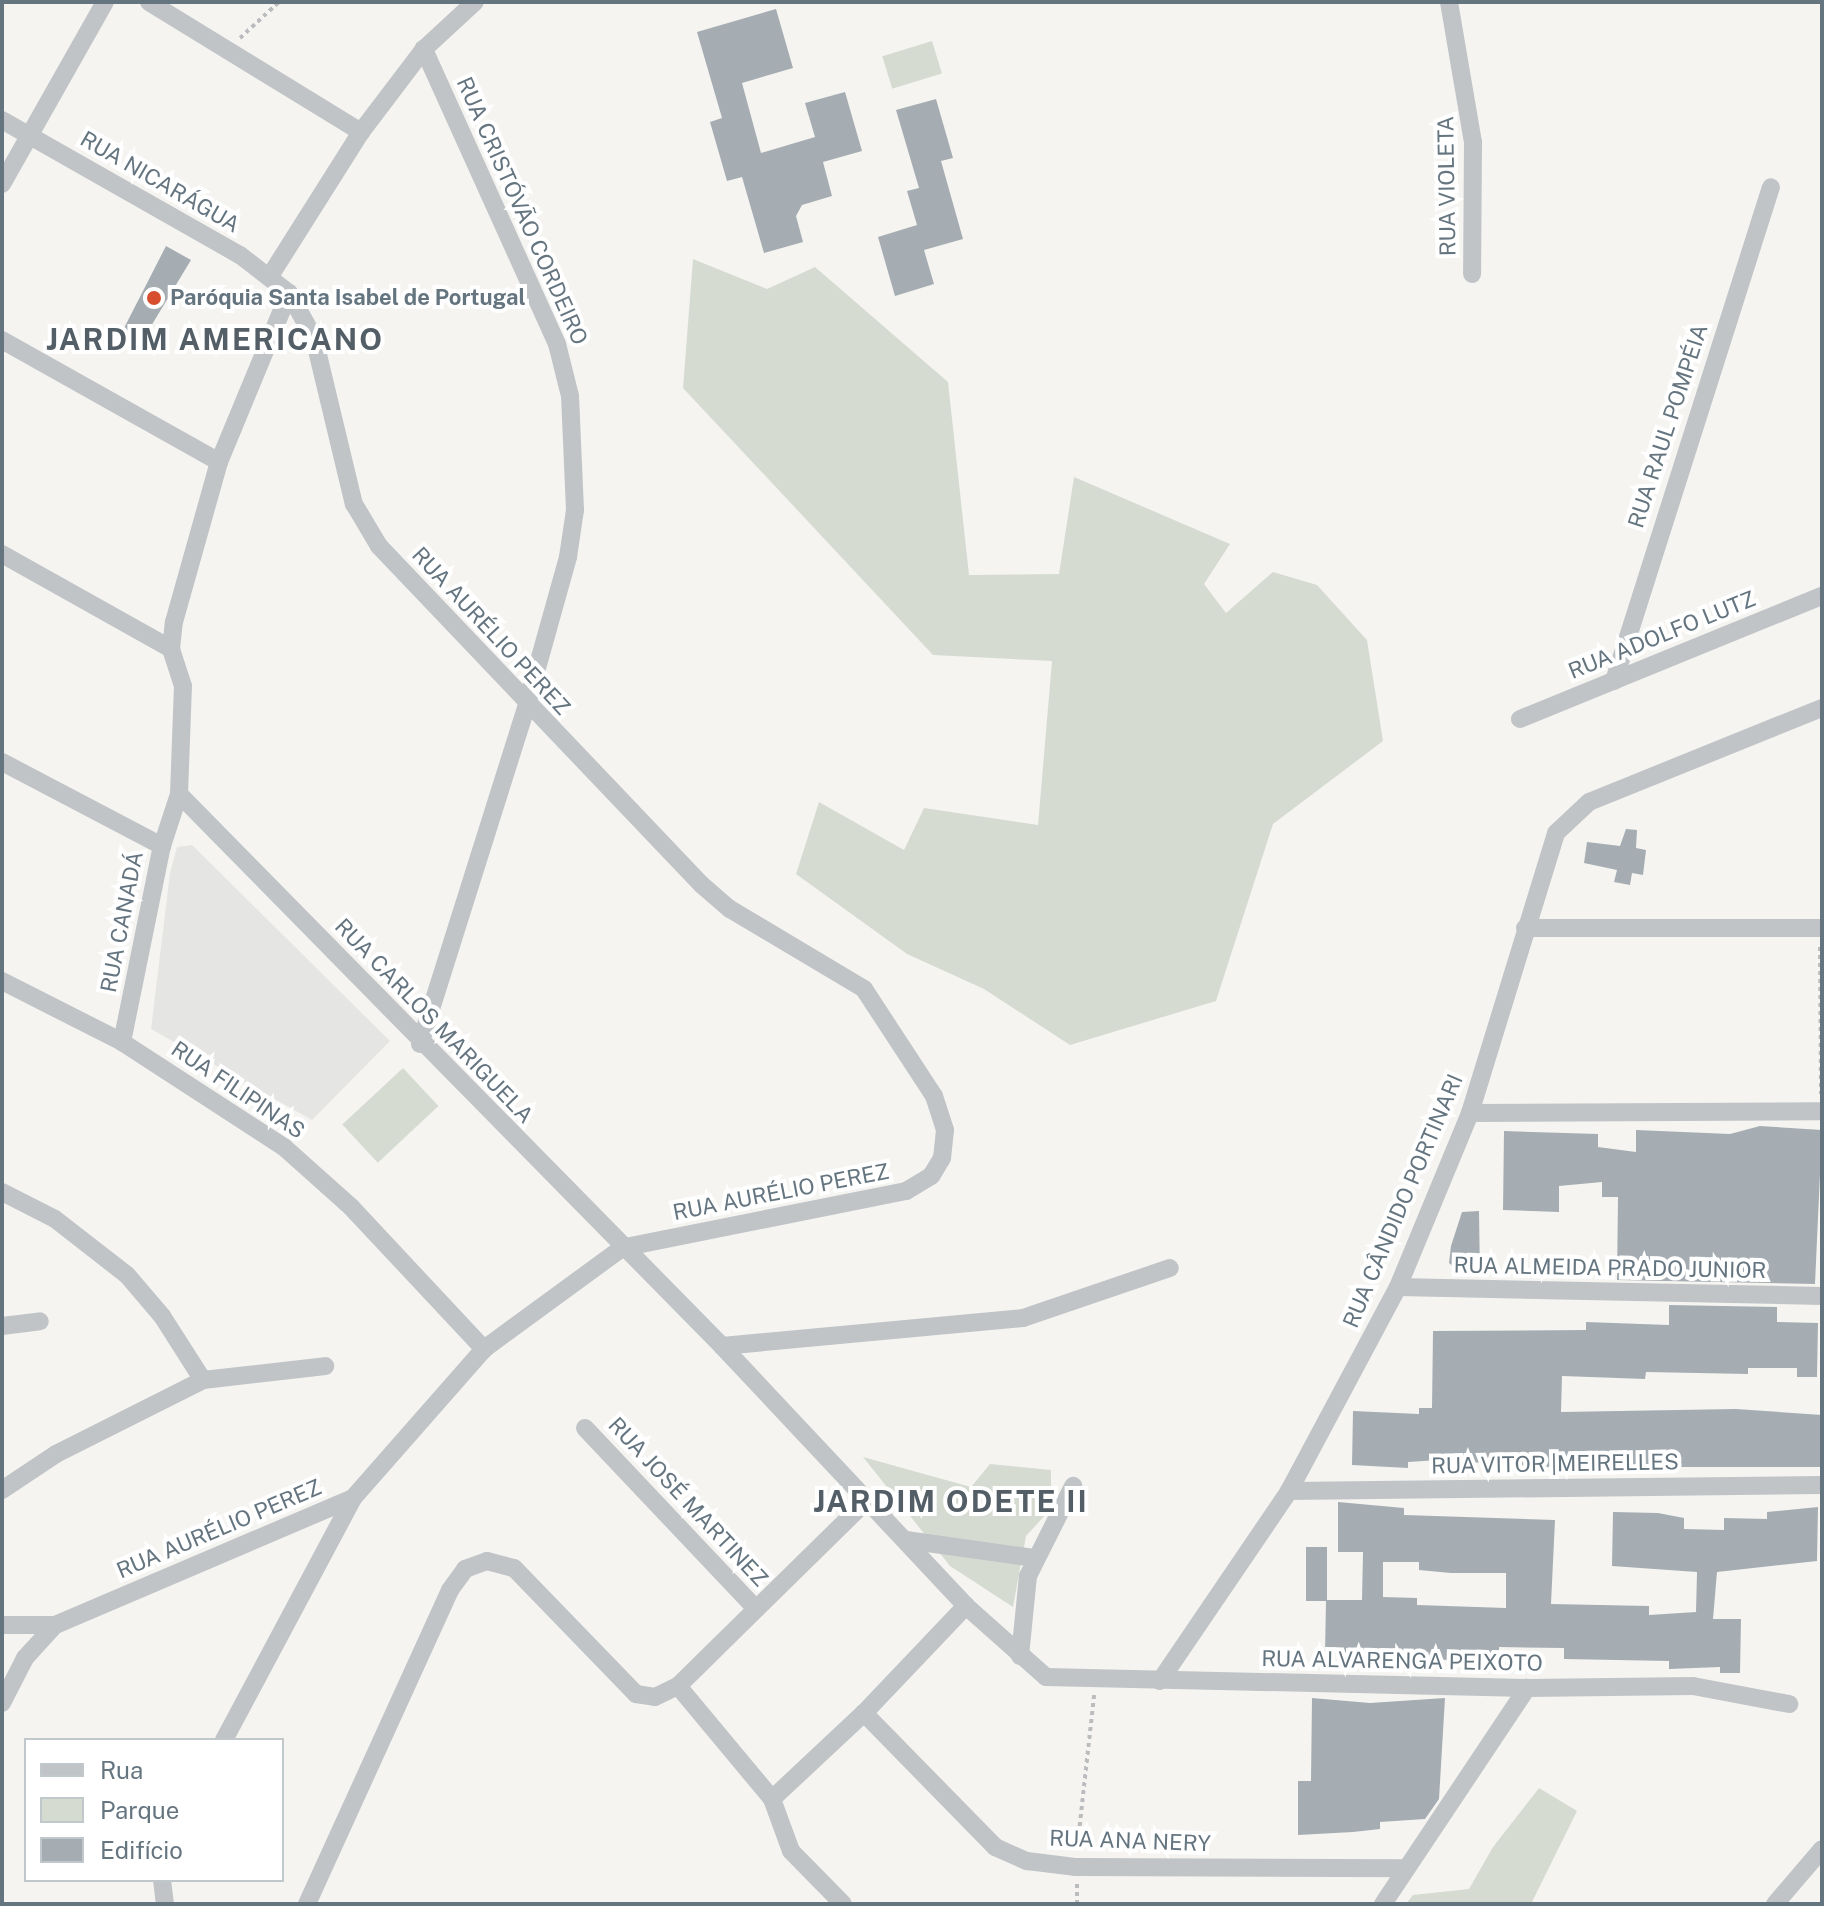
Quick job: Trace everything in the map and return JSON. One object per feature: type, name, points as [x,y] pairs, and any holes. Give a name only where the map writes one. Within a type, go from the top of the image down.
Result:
[{"type":"street","points":[[2,184],[105,2]]},
{"type":"street","points":[[149,2],[361,132]]},
{"type":"street","points":[[270,276],[361,132],[424,49],[475,2]]},
{"type":"street","name":"RUA VIOLETA","points":[[1449,2],[1473,142],[1472,274]]},
{"type":"street","name":"RUA CRISTÓVÃO CORDEIRO","points":[[420,1044],[527,704],[568,557],[575,510],[570,396],[557,344],[424,49]]},
{"type":"street","name":"RUA NICARÁGUA","points":[[2,120],[270,276],[289,293]]},
{"type":"street","name":"RUA RAUL POMPÉIA","points":[[1614,681],[1771,187]]},
{"type":"street","points":[[162,846],[179,794],[183,686],[171,649],[179,601],[219,462],[289,293]]},
{"type":"street","name":"RUA AURÉLIO PEREZ","points":[[2,1625],[55,1625],[353,1498],[484,1349],[622,1248],[906,1191],[931,1176],[942,1158],[943,1116],[864,989],[730,909],[527,704],[364,526],[344,474],[314,338],[289,293]]},
{"type":"street","points":[[2,340],[219,462]]},
{"type":"street","points":[[2,554],[171,649]]},
{"type":"street","name":"RUA ADOLFO LUTZ","points":[[1520,719],[1822,596]]},
{"type":"street","name":"RUA CÂNDIDO PORTINARI","points":[[1160,1681],[1289,1491],[1398,1287],[1470,1113],[1556,833],[1589,802],[1822,708]]},
{"type":"street","name":"RUA CANADÁ","points":[[2,762],[162,846],[122,1042]]},
{"type":"street","name":"RUA CARLOS MARIGUELA","points":[[179,794],[420,1044],[722,1346],[966,1606],[1020,1656]]},
{"type":"street","points":[[1525,928],[1821,928]]},
{"type":"street","name":"RUA FILIPINAS","points":[[2,981],[122,1042],[285,1148],[351,1207],[484,1349]]},
{"type":"street","points":[[1470,1113],[1821,1111]]},
{"type":"street","points":[[2,1192],[55,1219],[127,1275],[162,1316],[203,1380]]},
{"type":"street","points":[[722,1346],[1023,1318],[1170,1268]]},
{"type":"street","name":"RUA ALMEIDA PRADO JUNIOR","points":[[1398,1287],[1822,1296]]},
{"type":"street","points":[[2,1326],[40,1321]]},
{"type":"street","points":[[2,1490],[56,1454],[203,1380],[325,1366]]},
{"type":"street","name":"RUA JOSÉ MARTINEZ","points":[[585,1428],[756,1609]]},
{"type":"street","name":"RUA VITOR |MEIRELLES","points":[[1289,1491],[1822,1485]]},
{"type":"street","points":[[1020,1656],[1023,1596],[1034,1558],[1073,1486]]},
{"type":"street","points":[[225,1738],[353,1498]]},
{"type":"street","points":[[307,1904],[443,1604],[465,1569],[487,1561],[514,1568],[636,1694],[666,1695],[867,1500]]},
{"type":"street","points":[[906,1540],[1034,1558]]},
{"type":"street","points":[[772,1799],[864,1713],[966,1606]]},
{"type":"street","points":[[2,1703],[25,1658],[55,1625]]},
{"type":"street","name":"RUA ALVARENGA PEIXOTO","points":[[1020,1656],[1046,1677],[1096,1681],[1527,1688],[1693,1686],[1789,1704]]},
{"type":"street","points":[[678,1686],[772,1799],[791,1851],[843,1904]]},
{"type":"street","points":[[1383,1904],[1527,1688]]},
{"type":"street","name":"RUA ANA NERY","points":[[864,1713],[995,1847],[1027,1861],[1075,1867],[1406,1868]]},
{"type":"street","points":[[1775,1904],[1822,1849]]},
{"type":"street","points":[[162,1882],[165,1904]]},
{"type":"path","points":[[230,49],[279,2]]},
{"type":"path","points":[[1821,928],[1821,1111]]},
{"type":"path","points":[[1077,1904],[1075,1867],[1096,1681]]},
{"type":"shaded area","points":[[192,845],[390,1041],[312,1120],[151,1029],[170,873],[177,847]]},
{"type":"green space","points":[[932,41],[942,74],[892,89],[882,56]]},
{"type":"green space","points":[[693,259],[767,289],[815,267],[948,382],[969,575],[1059,574],[1074,477],[1230,544],[1204,584],[1226,613],[1273,572],[1317,585],[1367,640],[1383,741],[1273,824],[1216,1001],[1070,1045],[984,989],[907,954],[796,874],[819,802],[904,850],[924,808],[1038,825],[1052,661],[933,655],[683,388]]},
{"type":"green space","points":[[403,1068],[438,1106],[378,1163],[342,1125]]},
{"type":"green space","points":[[863,1457],[971,1487],[990,1464],[1051,1470],[1051,1509],[1026,1536],[1013,1607],[950,1566]]},
{"type":"green space","points":[[1539,1788],[1577,1811],[1531,1904],[1406,1904],[1413,1895],[1469,1889],[1493,1847]]},
{"type":"building","points":[[776,9],[793,68],[742,83],[761,153],[815,137],[805,103],[845,92],[862,151],[823,162],[832,196],[802,205],[796,216],[803,242],[764,253],[742,177],[727,181],[710,122],[722,118],[697,32]]},
{"type":"building","points":[[936,99],[953,158],[941,161],[963,239],[924,250],[934,284],[895,296],[878,237],[917,225],[907,191],[919,188],[896,110]]},
{"type":"building","name":"Paróquia Santa Isabel de Portugal","points":[[166,246],[191,260],[142,341],[122,332]]},
{"type":"building","points":[[1626,829],[1637,830],[1636,848],[1646,850],[1643,875],[1632,873],[1630,885],[1614,882],[1617,870],[1584,863],[1587,842],[1620,846]]},
{"type":"building","points":[[1760,1126],[1822,1130],[1815,1284],[1617,1280],[1618,1197],[1602,1197],[1602,1182],[1559,1186],[1559,1212],[1503,1210],[1504,1131],[1598,1134],[1598,1147],[1636,1152],[1636,1130],[1730,1134]]},
{"type":"building","points":[[1479,1211],[1480,1277],[1466,1276],[1449,1263],[1451,1246],[1462,1212]]},
{"type":"building","points":[[1669,1305],[1777,1307],[1777,1322],[1818,1323],[1817,1377],[1797,1377],[1797,1368],[1748,1368],[1748,1374],[1646,1372],[1645,1379],[1562,1376],[1561,1412],[1736,1409],[1822,1415],[1822,1467],[1544,1467],[1439,1460],[1408,1462],[1408,1468],[1352,1465],[1353,1411],[1419,1414],[1419,1408],[1432,1408],[1433,1331],[1586,1330],[1586,1322],[1669,1325]]},
{"type":"building","points":[[1338,1502],[1404,1508],[1404,1515],[1555,1520],[1551,1604],[1649,1606],[1649,1615],[1696,1612],[1697,1572],[1612,1566],[1613,1512],[1658,1513],[1684,1518],[1684,1529],[1724,1530],[1724,1518],[1767,1519],[1767,1512],[1818,1507],[1817,1561],[1717,1572],[1713,1619],[1741,1619],[1740,1673],[1720,1673],[1720,1667],[1669,1669],[1669,1661],[1564,1659],[1564,1648],[1499,1647],[1499,1662],[1426,1659],[1426,1652],[1396,1649],[1346,1648],[1346,1654],[1325,1654],[1326,1600],[1362,1600],[1363,1552],[1338,1552]],"holes":[[[1383,1562],[1419,1562],[1419,1570],[1506,1573],[1506,1608],[1417,1605],[1417,1598],[1383,1597]]]},
{"type":"building","points":[[1306,1547],[1327,1547],[1327,1601],[1306,1601]]},
{"type":"building","points":[[1312,1698],[1370,1703],[1445,1698],[1439,1799],[1425,1819],[1380,1822],[1380,1829],[1298,1835],[1298,1781],[1311,1781]]},
{"type":"place","name":"Paróquia Santa Isabel de Portugal","points":[[154,298]]},
{"type":"district","name":"JARDIM AMERICANO","points":[[215,339]]},
{"type":"district","name":"JARDIM ODETE II","points":[[951,1501]]}]
